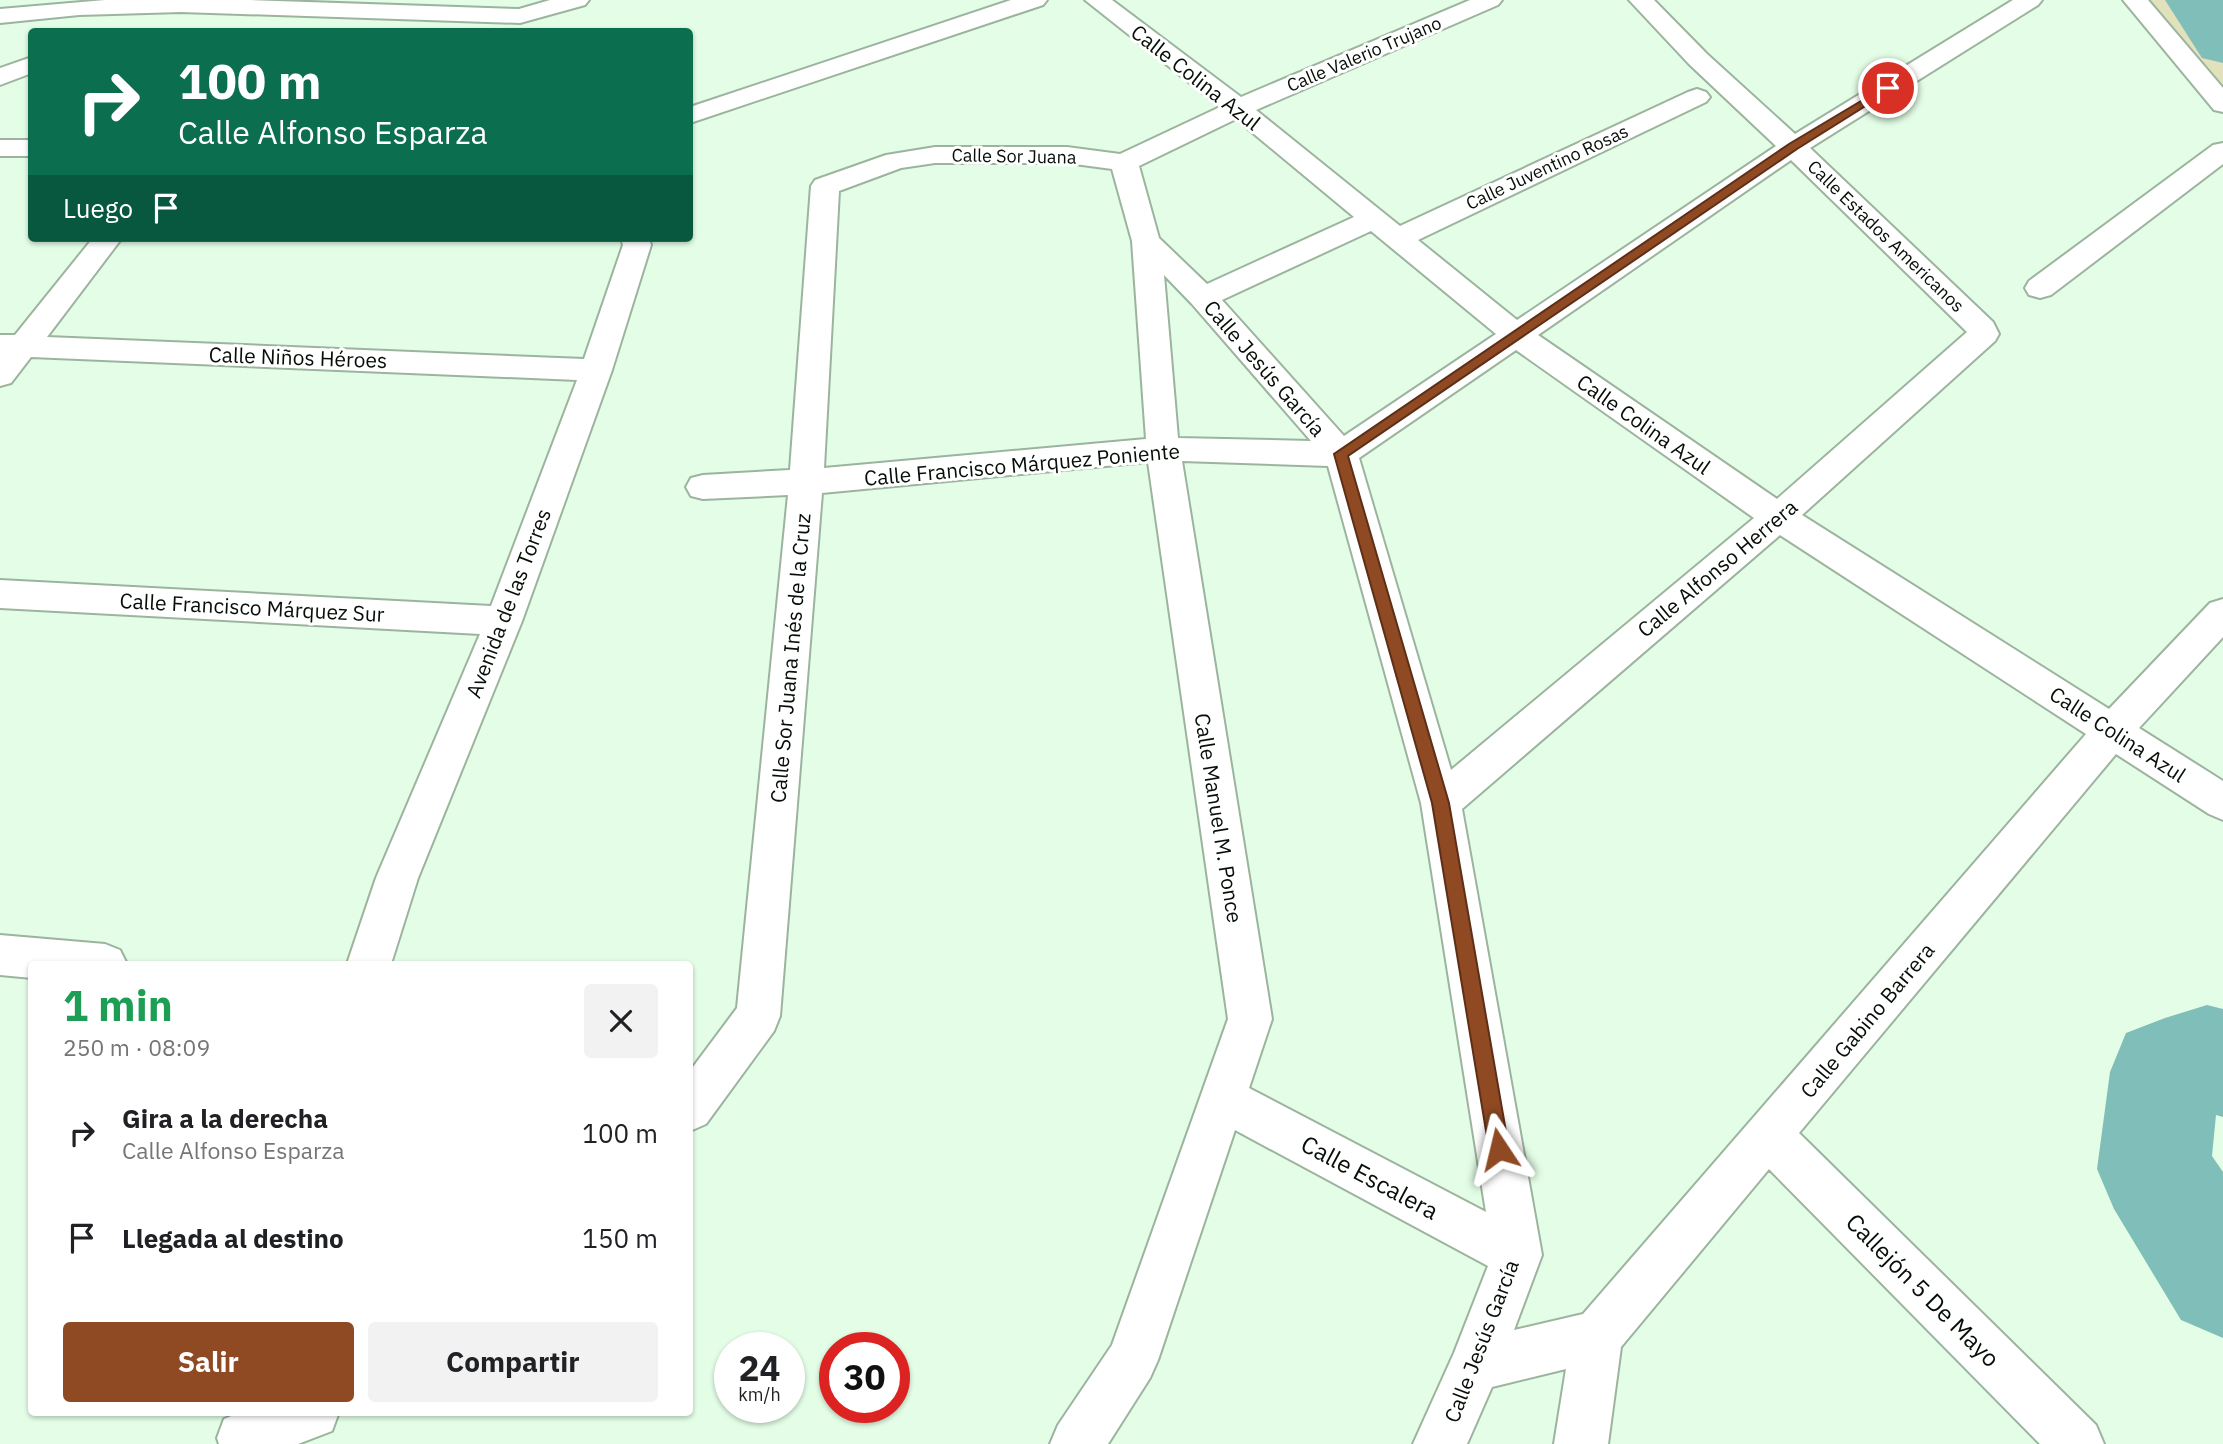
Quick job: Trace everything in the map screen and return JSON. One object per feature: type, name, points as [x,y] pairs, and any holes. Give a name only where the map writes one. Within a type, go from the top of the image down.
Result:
[{"type":"street","points":[[0,16],[79,8],[143,6],[294,7],[520,16],[577,0]]},
{"type":"street","points":[[693,114],[1035,0]]},
{"type":"street","name":"Calle Colina Azul","points":[[1097,0],[1238,108],[1515,334],[1778,517],[2223,802]]},
{"type":"street","name":"Calle Valerio Trujano","points":[[1238,108],[1490,0]]},
{"type":"street","name":"Calle Estados Americanos","points":[[1641,0],[1698,59],[1793,146],[1980,327]]},
{"type":"street","points":[[1341,454],[1793,146],[2030,0]]},
{"type":"street","points":[[2135,0],[2223,104]]},
{"type":"street","points":[[277,28],[294,7]]},
{"type":"street","points":[[0,77],[28,66]]},
{"type":"street","name":"Calle Juventino Rosas","points":[[1203,297],[1386,228],[1697,97]]},
{"type":"street","points":[[1124,163],[1238,108]]},
{"type":"street","points":[[0,148],[28,148]]},
{"type":"street","points":[[2040,288],[2223,151]]},
{"type":"street","name":"Calle Sor Juana","points":[[825,186],[896,161],[935,155],[1067,155],[1124,163]]},
{"type":"street","name":"Calle Manuel M. Ponce","points":[[1077,1444],[1132,1360],[1250,1019],[1163,449],[1146,241],[1124,163]]},
{"type":"street","name":"Calle Sor Juana Inés de la Cruz","points":[[693,1104],[758,1016],[806,482],[825,186]]},
{"type":"street","name":"Calle Jesús García","points":[[1146,241],[1203,297],[1341,454],[1441,803],[1517,1255],[1475,1365],[1440,1444]]},
{"type":"street","points":[[0,375],[11,345],[104,242]]},
{"type":"street","name":"Avenida de las Torres","points":[[370,961],[397,878],[504,621],[596,370],[636,242]]},
{"type":"street","name":"Calle Alfonso Herrera","points":[[1441,803],[1778,517],[1984,334],[1980,327]]},
{"type":"street","name":"Calle Niños Héroes","points":[[11,345],[596,370]]},
{"type":"street","name":"Calle Francisco Márquez Poniente","points":[[703,487],[806,482],[1163,449],[1341,454]]},
{"type":"street","name":"Calle Francisco Márquez Sur","points":[[0,594],[504,621]]},
{"type":"street","name":"Calle Gabino Barrera","points":[[1597,1336],[2113,730],[2223,613]]},
{"type":"street","points":[[0,955],[70,961]]},
{"type":"street","name":"Calle Escalera","points":[[1223,1098],[1517,1255]]},
{"type":"street","name":"Callejón 5 De Mayo","points":[[1769,1136],[2077,1444]]},
{"type":"street","points":[[1475,1365],[1597,1336],[1581,1444]]},
{"type":"street","points":[[244,1431],[298,1416]]},
{"type":"green space","points":[[2141,0],[2216,0],[2223,10],[2223,99]]},
{"type":"waterway","points":[[2194,0],[2223,45]]},
{"type":"waterway","points":[[2223,1063],[2207,1059],[2165,1072],[2154,1169],[2223,1278]]},
{"type":"route","points":[[1499,1149],[1441,803],[1341,454],[1793,146],[1888,88]]}]
